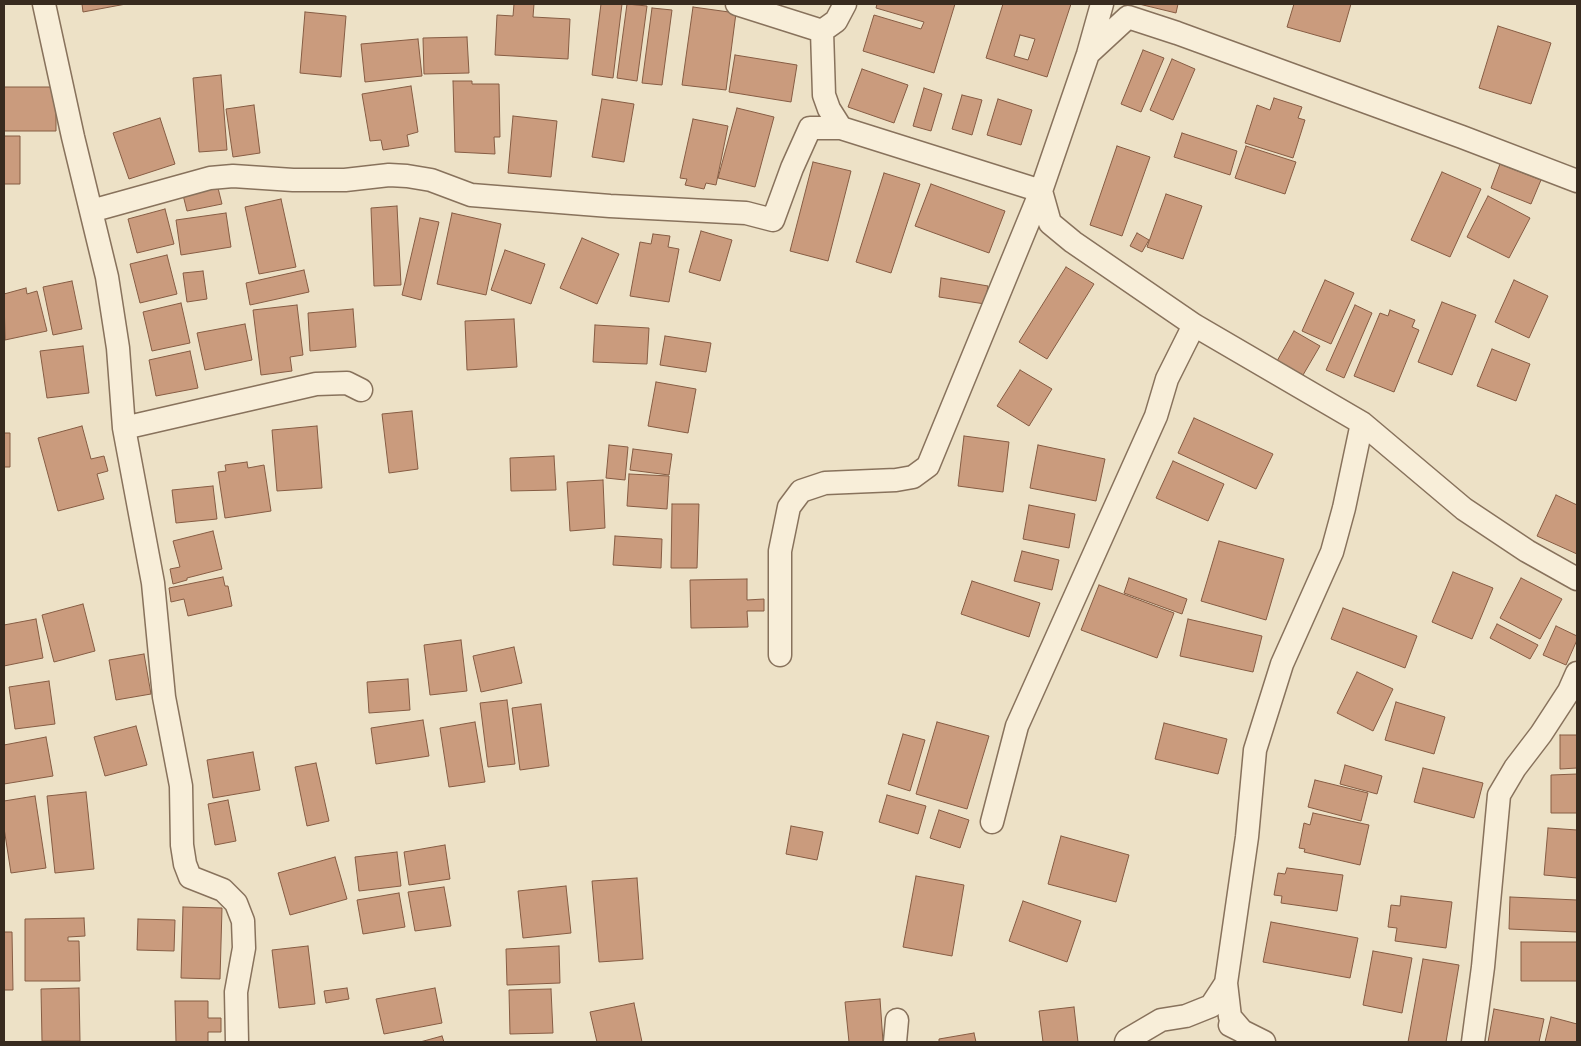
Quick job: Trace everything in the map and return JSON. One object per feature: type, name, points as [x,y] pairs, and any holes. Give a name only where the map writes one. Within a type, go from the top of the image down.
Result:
[{"type":"street","points":[[44,4],[107,277],[118,348],[124,428],[153,583],[164,697],[181,786],[184,864],[190,877],[223,890],[236,903],[243,921],[244,948],[236,992],[238,1042]]},
{"type":"street","points":[[737,4],[822,31]]},
{"type":"street","points":[[822,31],[836,21],[845,4]]},
{"type":"street","points":[[780,654],[780,550],[789,507],[801,491],[826,482],[896,480],[913,477],[928,466],[1040,191],[1088,54],[1102,4]]},
{"type":"street","points":[[1088,54],[1128,17],[1177,33],[1462,137],[1577,181]]},
{"type":"street","points":[[822,31],[824,95],[829,109],[842,128]]},
{"type":"street","points":[[91,211],[210,178],[233,176],[293,180],[345,180],[389,175],[431,180],[471,195],[610,206],[746,213],[772,220],[792,168],[824,95]]},
{"type":"street","points":[[810,128],[842,128],[1040,191]]},
{"type":"street","points":[[1040,191],[1050,223],[1073,242],[1194,325],[1362,423],[1464,509],[1527,551],[1577,579]]},
{"type":"street","points":[[992,822],[1017,726],[1156,416],[1167,379],[1194,325]]},
{"type":"street","points":[[124,428],[316,384],[347,383],[361,390]]},
{"type":"street","points":[[1242,1031],[1230,1017],[1226,983],[1247,836],[1254,750],[1282,664],[1332,552],[1344,508],[1362,423]]},
{"type":"street","points":[[1473,1042],[1483,967],[1500,795],[1516,768],[1569,691],[1577,673]]},
{"type":"street","points":[[1126,1042],[1161,1020],[1186,1016],[1211,1006],[1226,983]]},
{"type":"street","points":[[1186,1016],[1222,1020],[1264,1042]]},
{"type":"street","points":[[895,1042],[897,1020]]},
{"type":"building","points":[[82,4],[126,4],[83,12]]},
{"type":"building","points":[[514,4],[534,4],[533,17],[570,19],[568,59],[495,55],[497,15],[513,16]]},
{"type":"building","points":[[601,4],[622,4],[613,78],[592,75]]},
{"type":"building","points":[[627,4],[647,6],[637,81],[617,78]]},
{"type":"building","points":[[877,4],[955,4],[934,73],[863,51],[874,15],[921,29],[924,22],[876,8]]},
{"type":"building","points":[[1003,4],[1071,4],[1047,77],[986,58]],"holes":[[[1020,35],[1035,39],[1028,60],[1014,56]]]},
{"type":"building","points":[[1139,4],[1178,4],[1176,13]]},
{"type":"building","points":[[1294,4],[1351,4],[1340,42],[1287,27]]},
{"type":"building","points":[[693,7],[736,13],[726,90],[682,85]]},
{"type":"building","points":[[652,8],[672,10],[662,85],[642,83]]},
{"type":"building","points":[[305,12],[346,16],[341,77],[300,73]]},
{"type":"building","points":[[1498,26],[1551,43],[1531,104],[1479,88]]},
{"type":"building","points":[[467,37],[469,73],[424,74],[423,38]]},
{"type":"building","points":[[418,39],[422,76],[365,82],[361,44]]},
{"type":"building","points":[[1143,50],[1164,58],[1141,112],[1121,104]]},
{"type":"building","points":[[735,55],[797,65],[791,102],[729,92]]},
{"type":"building","points":[[1172,59],[1195,69],[1173,120],[1150,110]]},
{"type":"building","points":[[862,69],[908,85],[894,123],[848,107]]},
{"type":"building","points":[[221,75],[227,150],[199,152],[193,78]]},
{"type":"building","points":[[453,81],[472,81],[472,84],[499,84],[500,137],[494,137],[495,154],[455,152]]},
{"type":"building","points":[[411,86],[418,132],[407,135],[409,146],[383,150],[381,140],[370,141],[362,94]]},
{"type":"building","points":[[4,87],[56,87],[56,131],[4,131]]},
{"type":"building","points":[[924,88],[942,94],[931,131],[913,126]]},
{"type":"building","points":[[962,95],[982,100],[972,135],[952,129]]},
{"type":"building","points":[[1274,98],[1302,107],[1298,118],[1305,120],[1293,158],[1245,143],[1257,105],[1270,110]]},
{"type":"building","points":[[602,99],[634,104],[624,162],[592,157]]},
{"type":"building","points":[[998,99],[1032,110],[1021,145],[987,135]]},
{"type":"building","points":[[254,105],[260,153],[233,157],[226,109]]},
{"type":"building","points":[[737,108],[774,117],[755,187],[718,178]]},
{"type":"building","points":[[513,116],[557,121],[551,177],[508,173]]},
{"type":"building","points":[[160,118],[175,164],[129,179],[113,133]]},
{"type":"building","points":[[693,119],[728,126],[716,185],[706,183],[704,189],[685,185],[687,179],[680,178]]},
{"type":"building","points":[[1182,133],[1237,151],[1230,175],[1174,157]]},
{"type":"building","points":[[4,136],[20,136],[20,184],[4,184]]},
{"type":"building","points":[[1117,146],[1150,157],[1122,236],[1090,225]]},
{"type":"building","points":[[1246,146],[1296,162],[1285,194],[1235,178]]},
{"type":"building","points":[[813,162],[851,171],[828,261],[790,251]]},
{"type":"building","points":[[1500,164],[1541,180],[1531,204],[1491,188]]},
{"type":"building","points":[[1442,172],[1481,189],[1450,257],[1411,240]]},
{"type":"building","points":[[884,173],[920,184],[891,273],[856,262]]},
{"type":"building","points":[[931,184],[1005,211],[989,253],[915,226]]},
{"type":"building","points":[[218,188],[222,204],[187,211],[183,195]]},
{"type":"building","points":[[1166,194],[1202,206],[1183,259],[1147,247]]},
{"type":"building","points":[[1488,196],[1530,218],[1509,258],[1467,237]]},
{"type":"building","points":[[281,199],[296,267],[259,274],[245,207]]},
{"type":"building","points":[[397,206],[401,285],[374,286],[371,208]]},
{"type":"building","points":[[165,209],[174,244],[137,253],[128,219]]},
{"type":"building","points":[[226,213],[231,247],[181,255],[176,220]]},
{"type":"building","points":[[452,213],[501,224],[486,295],[437,284]]},
{"type":"building","points":[[420,218],[439,222],[421,300],[402,295]]},
{"type":"building","points":[[701,231],[732,240],[720,281],[689,272]]},
{"type":"building","points":[[1137,233],[1149,240],[1142,252],[1130,246]]},
{"type":"building","points":[[653,234],[670,236],[668,247],[679,249],[669,302],[630,296],[640,242],[651,244]]},
{"type":"building","points":[[582,238],[619,254],[597,304],[560,288]]},
{"type":"building","points":[[505,250],[545,264],[531,304],[491,290]]},
{"type":"building","points":[[167,255],[177,294],[140,303],[130,264]]},
{"type":"building","points":[[1066,267],[1094,284],[1047,359],[1019,342]]},
{"type":"building","points":[[304,270],[309,292],[250,305],[246,283]]},
{"type":"building","points":[[203,271],[207,299],[187,302],[183,273]]},
{"type":"building","points":[[941,278],[988,286],[985,304],[939,297]]},
{"type":"building","points":[[1325,280],[1354,293],[1331,344],[1302,331]]},
{"type":"building","points":[[1514,280],[1548,296],[1529,338],[1495,322]]},
{"type":"building","points":[[72,281],[82,329],[53,335],[43,287]]},
{"type":"building","points":[[26,288],[27,294],[37,291],[47,331],[5,340],[4,294]]},
{"type":"building","points":[[1442,302],[1476,315],[1452,375],[1418,362]]},
{"type":"building","points":[[181,303],[190,343],[152,351],[143,312]]},
{"type":"building","points":[[297,305],[303,355],[290,357],[292,371],[261,375],[253,310]]},
{"type":"building","points":[[1355,305],[1372,313],[1344,378],[1326,370]]},
{"type":"building","points":[[353,309],[356,347],[310,351],[308,313]]},
{"type":"building","points":[[1390,310],[1415,320],[1412,327],[1419,330],[1394,392],[1354,376],[1380,313],[1388,316]]},
{"type":"building","points":[[514,319],[517,367],[467,370],[465,321]]},
{"type":"building","points":[[245,324],[252,360],[205,370],[197,333]]},
{"type":"building","points":[[595,325],[649,328],[647,364],[593,362]]},
{"type":"building","points":[[1294,331],[1320,346],[1303,375],[1277,361]]},
{"type":"building","points":[[665,336],[711,343],[706,372],[660,365]]},
{"type":"building","points":[[83,346],[89,393],[47,398],[40,351]]},
{"type":"building","points":[[1492,349],[1530,364],[1516,401],[1477,386]]},
{"type":"building","points":[[190,351],[198,388],[156,396],[149,360]]},
{"type":"building","points":[[1020,370],[1052,389],[1029,426],[997,406]]},
{"type":"building","points":[[656,382],[696,389],[688,433],[648,426]]},
{"type":"building","points":[[412,411],[418,469],[389,473],[382,414]]},
{"type":"building","points":[[1194,418],[1273,454],[1256,489],[1178,453]]},
{"type":"building","points":[[82,426],[91,459],[104,456],[108,471],[97,474],[104,499],[58,511],[38,438]]},
{"type":"building","points":[[317,426],[322,488],[277,491],[272,430]]},
{"type":"building","points":[[4,433],[10,433],[10,467],[4,467]]},
{"type":"building","points":[[964,436],[1009,442],[1003,492],[958,486]]},
{"type":"building","points":[[609,445],[628,447],[625,480],[606,478]]},
{"type":"building","points":[[1038,445],[1105,459],[1096,501],[1030,488]]},
{"type":"building","points":[[633,449],[672,454],[669,475],[630,470]]},
{"type":"building","points":[[554,456],[556,490],[511,491],[510,458]]},
{"type":"building","points":[[1173,461],[1224,484],[1208,521],[1156,498]]},
{"type":"building","points":[[247,462],[248,468],[264,465],[271,511],[225,518],[218,472],[226,471],[225,465]]},
{"type":"building","points":[[629,474],[669,476],[667,509],[627,506]]},
{"type":"building","points":[[603,480],[605,528],[570,531],[567,482]]},
{"type":"building","points":[[213,486],[217,519],[176,523],[172,490]]},
{"type":"building","points":[[1556,495],[1577,505],[1577,554],[1537,536]]},
{"type":"building","points":[[672,504],[699,504],[697,568],[671,568]]},
{"type":"building","points":[[1029,505],[1075,514],[1069,548],[1023,539]]},
{"type":"building","points":[[213,531],[222,569],[187,578],[187,580],[173,584],[170,569],[180,567],[173,541]]},
{"type":"building","points":[[615,536],[662,539],[661,568],[613,565]]},
{"type":"building","points":[[1219,541],[1284,559],[1266,620],[1201,601]]},
{"type":"building","points":[[1022,551],[1059,560],[1052,590],[1014,581]]},
{"type":"building","points":[[1453,572],[1493,588],[1472,639],[1432,622]]},
{"type":"building","points":[[223,577],[225,586],[228,586],[232,606],[188,616],[184,599],[171,602],[169,588]]},
{"type":"building","points":[[1129,578],[1187,599],[1182,614],[1124,593]]},
{"type":"building","points":[[1521,578],[1562,599],[1540,639],[1500,618]]},
{"type":"building","points":[[747,579],[747,600],[764,599],[764,611],[747,611],[748,627],[691,628],[690,580]]},
{"type":"building","points":[[972,581],[1040,603],[1029,637],[961,614]]},
{"type":"building","points":[[1099,585],[1174,613],[1157,658],[1081,630]]},
{"type":"building","points":[[83,604],[95,651],[54,662],[42,615]]},
{"type":"building","points":[[1343,608],[1417,636],[1405,668],[1331,639]]},
{"type":"building","points":[[36,619],[43,658],[4,666],[4,625]]},
{"type":"building","points":[[1188,619],[1262,636],[1253,672],[1180,656]]},
{"type":"building","points":[[1497,624],[1538,645],[1530,659],[1490,638]]},
{"type":"building","points":[[1556,626],[1577,636],[1566,665],[1543,655]]},
{"type":"building","points":[[461,640],[467,691],[430,695],[424,645]]},
{"type":"building","points":[[514,647],[522,683],[481,692],[473,656]]},
{"type":"building","points":[[144,654],[151,694],[116,700],[109,660]]},
{"type":"building","points":[[1357,672],[1393,689],[1373,731],[1337,713]]},
{"type":"building","points":[[408,679],[410,710],[369,713],[367,682]]},
{"type":"building","points":[[49,681],[55,724],[15,729],[9,687]]},
{"type":"building","points":[[507,700],[515,764],[488,767],[480,703]]},
{"type":"building","points":[[1396,702],[1445,717],[1434,754],[1385,740]]},
{"type":"building","points":[[541,704],[549,766],[520,770],[512,708]]},
{"type":"building","points":[[423,720],[429,756],[376,764],[371,728]]},
{"type":"building","points":[[475,722],[485,782],[449,787],[440,728]]},
{"type":"building","points":[[937,722],[989,736],[967,809],[916,794]]},
{"type":"building","points":[[1164,723],[1227,739],[1218,774],[1155,759]]},
{"type":"building","points":[[136,726],[147,765],[105,776],[94,737]]},
{"type":"building","points":[[903,734],[925,740],[910,791],[888,784]]},
{"type":"building","points":[[1560,735],[1577,735],[1577,768],[1560,769]]},
{"type":"building","points":[[46,737],[53,776],[4,784],[4,745]]},
{"type":"building","points":[[253,752],[260,790],[213,798],[207,760]]},
{"type":"building","points":[[316,763],[329,821],[307,826],[295,767]]},
{"type":"building","points":[[1345,765],[1382,776],[1377,794],[1340,784]]},
{"type":"building","points":[[1423,768],[1483,783],[1474,818],[1414,802]]},
{"type":"building","points":[[1577,774],[1577,813],[1551,813],[1551,775]]},
{"type":"building","points":[[1315,780],[1368,793],[1361,821],[1308,807]]},
{"type":"building","points":[[86,792],[94,869],[55,873],[47,796]]},
{"type":"building","points":[[887,795],[926,806],[918,834],[879,822]]},
{"type":"building","points":[[35,796],[46,868],[11,873],[4,828],[4,801]]},
{"type":"building","points":[[228,800],[236,841],[215,845],[208,804]]},
{"type":"building","points":[[939,810],[969,820],[960,848],[930,838]]},
{"type":"building","points":[[1313,813],[1369,825],[1360,865],[1304,852],[1305,849],[1299,848],[1304,823],[1310,825]]},
{"type":"building","points":[[791,826],[823,832],[817,860],[786,854]]},
{"type":"building","points":[[1548,828],[1577,830],[1577,878],[1544,875]]},
{"type":"building","points":[[1061,836],[1129,855],[1116,902],[1048,884]]},
{"type":"building","points":[[445,845],[450,879],[409,885],[404,852]]},
{"type":"building","points":[[397,852],[401,886],[359,891],[355,857]]},
{"type":"building","points":[[335,857],[347,899],[290,915],[278,873]]},
{"type":"building","points":[[1287,868],[1343,875],[1337,911],[1281,903],[1282,896],[1274,895],[1278,873],[1285,874]]},
{"type":"building","points":[[916,876],[964,885],[952,956],[903,947]]},
{"type":"building","points":[[637,878],[643,959],[599,962],[592,881]]},
{"type":"building","points":[[566,886],[571,933],[523,938],[518,891]]},
{"type":"building","points":[[444,887],[451,926],[415,931],[408,892]]},
{"type":"building","points":[[399,893],[405,927],[363,934],[357,900]]},
{"type":"building","points":[[1401,896],[1452,902],[1446,948],[1395,941],[1397,928],[1388,927],[1391,905],[1400,906]]},
{"type":"building","points":[[1510,897],[1577,900],[1577,932],[1509,929]]},
{"type":"building","points":[[1023,901],[1081,921],[1067,962],[1009,941]]},
{"type":"building","points":[[183,907],[222,908],[220,979],[181,978]]},
{"type":"building","points":[[84,918],[85,936],[68,937],[68,941],[79,941],[80,981],[25,981],[25,919]]},
{"type":"building","points":[[138,919],[175,920],[174,951],[137,950]]},
{"type":"building","points":[[1271,922],[1358,938],[1350,978],[1263,962]]},
{"type":"building","points":[[4,932],[12,932],[13,990],[4,990]]},
{"type":"building","points":[[1521,942],[1577,942],[1577,981],[1521,981]]},
{"type":"building","points":[[308,946],[315,1004],[279,1008],[272,950]]},
{"type":"building","points":[[559,946],[560,983],[507,985],[506,949]]},
{"type":"building","points":[[1373,951],[1412,958],[1402,1013],[1363,1005]]},
{"type":"building","points":[[1423,959],[1459,965],[1446,1042],[1408,1042]]},
{"type":"building","points":[[79,988],[80,1041],[42,1041],[41,989]]},
{"type":"building","points":[[347,988],[349,999],[326,1003],[324,991]]},
{"type":"building","points":[[435,988],[442,1023],[384,1034],[376,999]]},
{"type":"building","points":[[551,989],[553,1033],[510,1034],[509,990]]},
{"type":"building","points":[[880,999],[883,1042],[849,1042],[845,1002]]},
{"type":"building","points":[[175,1001],[208,1001],[208,1018],[221,1018],[221,1032],[208,1032],[208,1042],[176,1042]]},
{"type":"building","points":[[634,1003],[642,1042],[597,1042],[590,1012]]},
{"type":"building","points":[[1074,1007],[1078,1042],[1043,1042],[1039,1011]]},
{"type":"building","points":[[1494,1009],[1544,1019],[1539,1042],[1488,1042]]},
{"type":"building","points":[[1551,1017],[1577,1024],[1577,1042],[1545,1042]]},
{"type":"building","points":[[974,1033],[976,1042],[939,1042],[939,1039]]},
{"type":"building","points":[[442,1036],[444,1042],[420,1042]]}]
